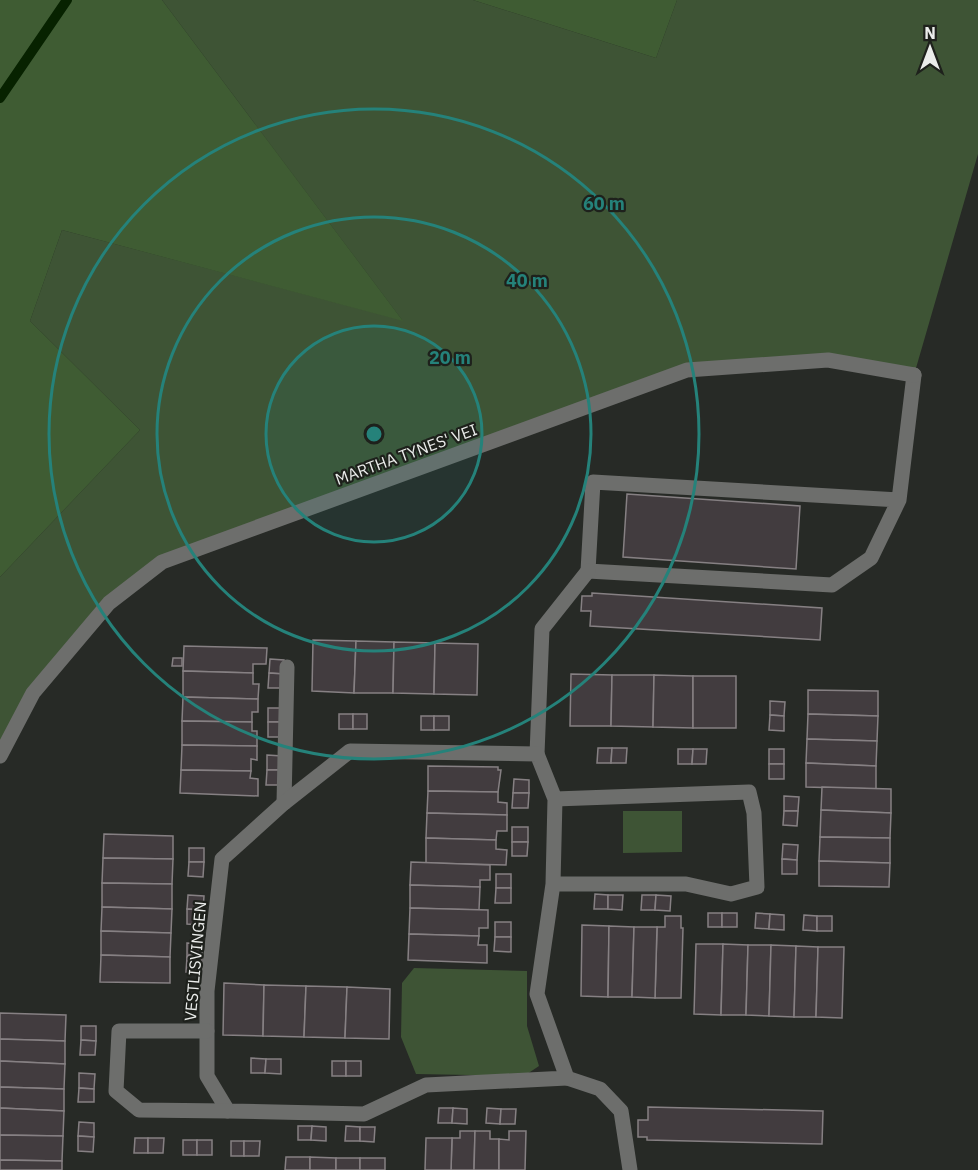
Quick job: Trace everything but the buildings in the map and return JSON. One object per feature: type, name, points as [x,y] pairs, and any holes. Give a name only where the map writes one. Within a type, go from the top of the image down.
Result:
[{"type":"street","name":"MARTHA TYNES' VEI","points":[[0,756],[33,693],[109,603],[162,562],[687,370],[828,360],[914,375],[899,500]]},
{"type":"street","points":[[567,1078],[537,994],[553,884],[555,799],[537,754],[542,629],[588,571],[593,482],[899,500],[872,558],[832,585],[588,571]]},
{"type":"street","points":[[284,803],[287,667]]},
{"type":"street","points":[[284,803],[350,751],[537,754]]},
{"type":"street","points":[[553,884],[686,884],[731,894],[757,887],[754,813],[749,792],[555,799]]},
{"type":"street","name":"VESTLISVINGEN","points":[[228,1111],[207,1076],[207,991],[222,858],[284,803]]},
{"type":"street","points":[[207,1031],[119,1031],[116,1091],[139,1110],[364,1114],[426,1085],[567,1078],[600,1089],[621,1111],[630,1170]]},
{"type":"green space","points":[[0,0],[162,0],[403,321],[62,230],[30,321],[140,430],[0,577]]},
{"type":"green space","points":[[162,0],[473,0],[656,58],[677,0],[978,0],[978,154],[914,375],[828,360],[687,370],[162,562],[109,603],[33,693],[0,756],[0,577],[140,430],[30,321],[62,230],[402,320]]},
{"type":"green space","points":[[473,0],[677,0],[656,58]]},
{"type":"green space","points":[[623,811],[682,811],[682,852],[623,853]]},
{"type":"green space","points":[[414,968],[527,971],[527,1026],[539,1066],[524,1076],[416,1074],[401,1037],[402,983]]},
{"type":"waterway","points":[[0,98],[67,0]]}]
